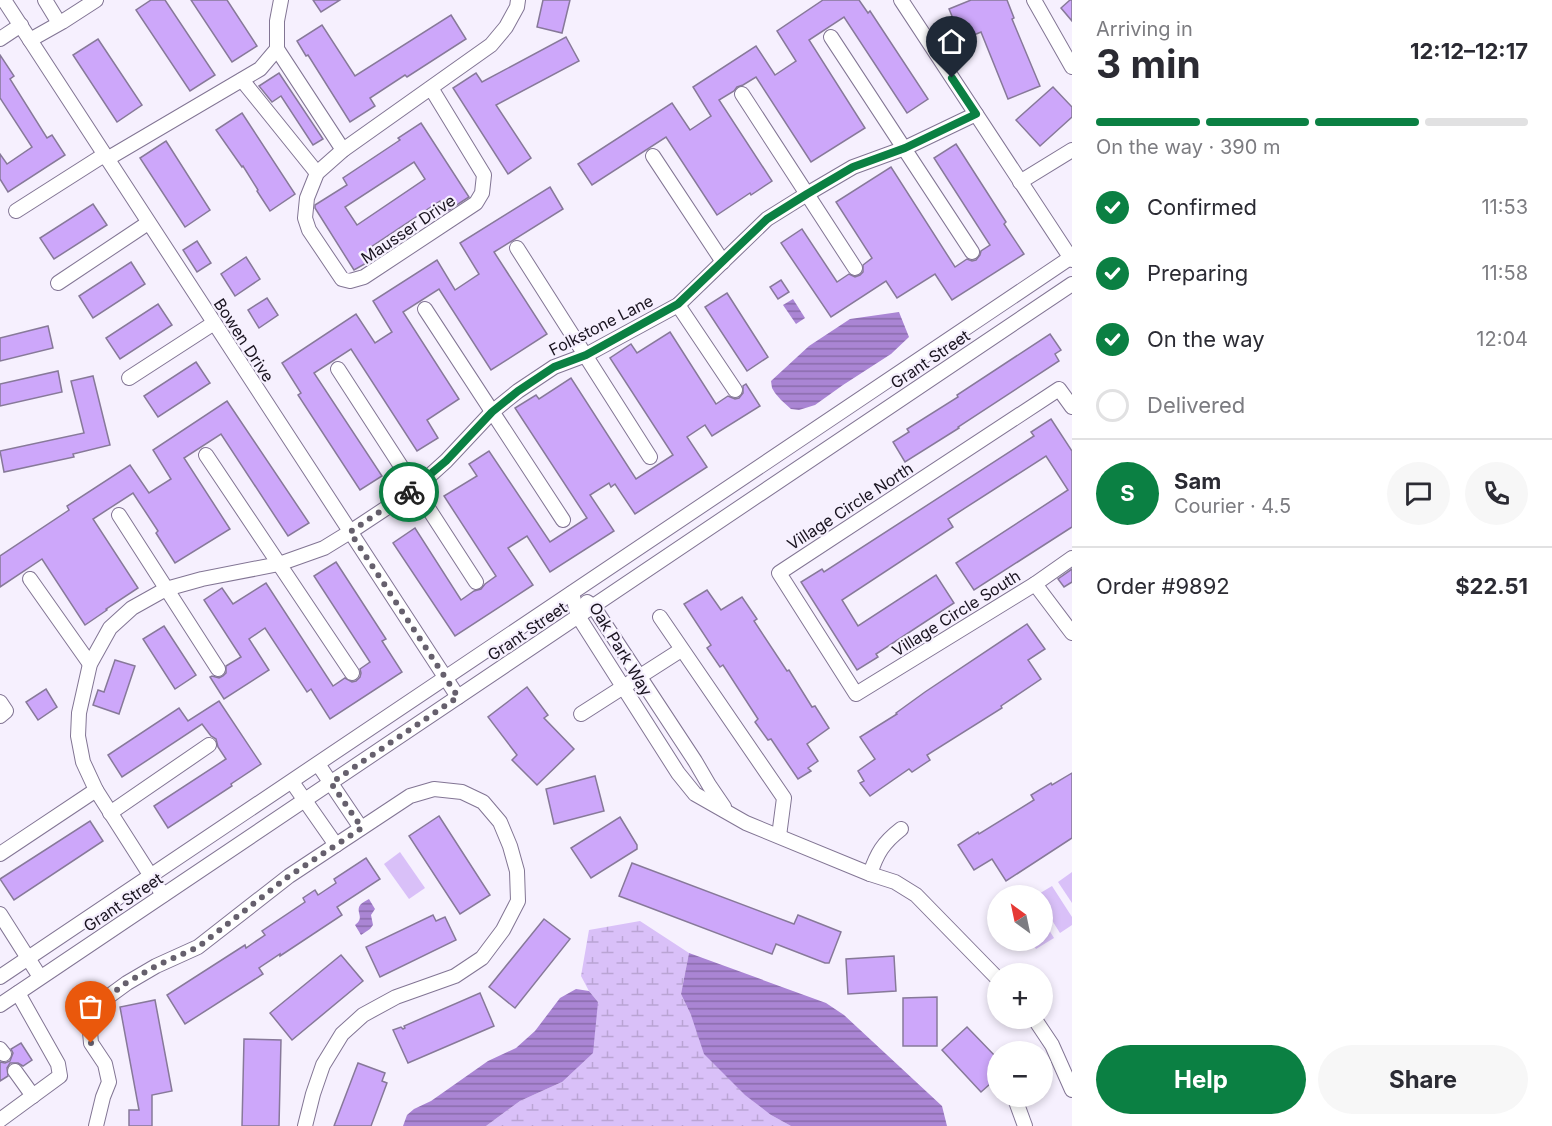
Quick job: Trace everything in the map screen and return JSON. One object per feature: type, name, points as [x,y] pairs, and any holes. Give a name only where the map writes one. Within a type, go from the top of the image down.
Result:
[{"type":"street","name":"Bowen Drive","points":[[4,0],[458,697]]},
{"type":"street","points":[[45,0],[59,23]]},
{"type":"street","points":[[30,40],[96,0]]},
{"type":"street","points":[[281,0],[277,21],[277,49],[343,150]]},
{"type":"street","name":"Mausser Drive","points":[[431,88],[478,163],[484,176],[482,193],[476,203],[364,277],[350,281],[342,279],[309,230],[305,218],[307,198],[317,173],[343,150],[491,45],[506,27],[517,7],[518,0]]},
{"type":"street","points":[[1034,0],[1072,67]]},
{"type":"street","points":[[908,2],[976,114],[1071,259]]},
{"type":"street","points":[[0,39],[21,26]]},
{"type":"street","points":[[831,37],[972,252]]},
{"type":"street","points":[[16,211],[105,157],[260,69],[277,49]]},
{"type":"street","points":[[242,80],[317,173]]},
{"type":"street","points":[[742,94],[855,268]]},
{"type":"street","name":"Folkstone Lane","points":[[164,895],[110,813],[83,762],[78,736],[78,713],[90,664],[110,628],[132,608],[166,589],[202,579],[279,564],[324,548],[414,489],[446,461],[492,412],[518,391],[554,367],[586,355],[678,304],[767,219],[853,167],[905,148],[976,114]]},
{"type":"street","points":[[1020,182],[1072,150]]},
{"type":"street","points":[[653,156],[723,262]]},
{"type":"street","points":[[58,283],[148,223]]},
{"type":"street","points":[[517,248],[650,457]]},
{"type":"street","name":"Grant Street","points":[[0,977],[1071,259]]},
{"type":"street","name":"Grant Street","points":[[0,1005],[1072,284]]},
{"type":"street","points":[[678,304],[735,390]]},
{"type":"street","points":[[425,309],[562,520]]},
{"type":"street","points":[[129,378],[214,323]]},
{"type":"street","points":[[338,369],[476,582]]},
{"type":"street","name":"Village Circle North","points":[[856,694],[779,573],[1059,389],[1072,407]]},
{"type":"street","points":[[206,455],[352,673]]},
{"type":"street","points":[[118,515],[218,669]]},
{"type":"street","name":"Village Circle South","points":[[856,694],[1035,584],[1072,558]]},
{"type":"street","points":[[30,579],[90,664]]},
{"type":"street","points":[[1035,584],[1072,633]]},
{"type":"street","name":"Oak Park Way","points":[[572,593],[593,606],[728,813]]},
{"type":"street","name":"Oak Park Way","points":[[572,593],[578,616],[678,773],[695,794],[746,823],[895,882],[916,895],[987,968]]},
{"type":"street","points":[[660,617],[784,798],[779,836]]},
{"type":"street","points":[[581,714],[681,650]]},
{"type":"street","points":[[0,702],[6,711],[0,716]]},
{"type":"street","points":[[110,813],[209,746]]},
{"type":"street","points":[[318,764],[362,828]]},
{"type":"street","points":[[292,782],[336,845]]},
{"type":"street","points":[[96,1126],[109,1082],[105,1064],[91,1043],[89,1021],[101,1002],[126,983],[198,947],[289,876],[410,796],[434,789],[462,792],[483,802],[500,822],[517,871],[518,901],[503,930],[482,958],[455,976],[396,997],[363,1015],[342,1034],[323,1065],[305,1126]]},
{"type":"street","points":[[0,854],[96,790]]},
{"type":"street","points":[[870,874],[884,843],[901,829]]},
{"type":"street","points":[[0,914],[40,977]]},
{"type":"street","points":[[0,1120],[60,1076],[58,1064],[18,993]]},
{"type":"street","points":[[1041,1029],[1052,1045],[1072,1090]]},
{"type":"street","points":[[15,1071],[33,1096]]},
{"type":"street","points":[[1018,1107],[1025,1126]]},
{"type":"green space","points":[[400,852],[425,888],[409,899],[384,864]]},
{"type":"green space","points":[[1072,872],[1072,903],[1058,882]]},
{"type":"green space","points":[[1053,888],[1072,917],[1072,925],[1060,933],[1053,922]]},
{"type":"green space","points":[[640,921],[689,953],[681,994],[691,1015],[771,1115],[791,1126],[486,1126],[520,1101],[562,1082],[598,1002],[581,976],[589,930]]},
{"type":"shaded area","points":[[793,299],[805,318],[796,324],[783,305]]},
{"type":"shaded area","points":[[899,312],[909,337],[891,354],[815,405],[799,410],[791,409],[775,393],[771,381],[809,346],[850,319]]},
{"type":"shaded area","points":[[369,899],[375,909],[371,915],[373,925],[361,935],[355,925],[360,919],[359,907]]},
{"type":"shaded area","points":[[689,953],[826,1003],[844,1015],[942,1106],[947,1126],[791,1126],[771,1115],[745,1095],[704,1054],[691,1015],[681,994]]},
{"type":"shaded area","points":[[576,989],[589,991],[598,1002],[593,1053],[562,1082],[520,1101],[486,1126],[403,1126],[407,1115],[414,1109],[431,1101],[488,1061],[516,1048],[535,1031],[560,998]]},
{"type":"building","points":[[151,0],[165,0],[215,75],[190,91],[136,10]]},
{"type":"building","points":[[191,0],[227,0],[257,46],[232,62]]},
{"type":"building","points":[[313,0],[340,0],[321,12]]},
{"type":"building","points":[[543,0],[570,0],[562,33],[537,27]]},
{"type":"building","points":[[823,0],[859,0],[868,13],[870,11],[928,99],[907,113],[844,17],[809,40],[865,128],[811,162],[756,77],[719,100],[772,181],[751,195],[750,193],[717,215],[666,137],[592,185],[578,164],[672,103],[690,130],[711,116],[693,87],[756,46],[775,75],[796,61],[777,31]]},
{"type":"building","points":[[971,0],[1007,0],[1014,18],[1012,19],[1040,86],[1008,99],[981,32],[962,40],[949,9]]},
{"type":"building","points":[[1072,0],[1072,21],[1061,8]]},
{"type":"building","points":[[451,15],[466,39],[370,98],[375,106],[350,122],[297,41],[322,25],[355,76]]},
{"type":"building","points":[[566,37],[579,61],[496,105],[531,158],[508,174],[453,88],[476,73],[482,82]]},
{"type":"building","points":[[98,39],[142,105],[117,122],[73,55]]},
{"type":"building","points":[[0,55],[14,76],[10,79],[47,138],[52,135],[65,155],[8,192],[0,179],[0,154],[7,164],[32,147],[0,98]]},
{"type":"building","points":[[279,73],[323,139],[313,145],[281,96],[272,102],[259,86]]},
{"type":"building","points":[[1053,87],[1072,107],[1072,117],[1040,146],[1016,120]]},
{"type":"building","points":[[242,113],[295,194],[270,211],[243,166],[216,130]]},
{"type":"building","points":[[421,123],[469,197],[446,212],[440,201],[371,247],[377,257],[354,270],[315,205],[347,185],[343,178],[400,140],[398,138]],"holes":[[[414,162],[425,179],[357,225],[345,207]]]},
{"type":"building","points":[[166,141],[210,210],[185,227],[140,158]]},
{"type":"building","points":[[956,144],[1024,254],[952,300],[935,274],[897,298],[886,281],[831,317],[781,243],[802,229],[837,282],[849,274],[855,277],[860,275],[863,272],[863,265],[872,258],[836,202],[891,167],[955,267],[967,259],[976,260],[981,251],[990,245],[934,158]]},
{"type":"building","points":[[550,187],[563,209],[494,252],[547,334],[491,370],[439,289],[403,312],[459,399],[427,420],[438,438],[417,451],[351,349],[314,373],[382,476],[360,490],[298,395],[301,393],[282,363],[356,314],[375,343],[392,332],[373,301],[437,260],[455,290],[479,274],[460,243]]},
{"type":"building","points":[[93,204],[107,225],[54,259],[40,238]]},
{"type":"building","points":[[197,241],[211,263],[197,272],[183,250]]},
{"type":"building","points":[[246,257],[260,279],[235,296],[221,274]]},
{"type":"building","points":[[131,262],[145,284],[93,318],[79,296]]},
{"type":"building","points":[[781,280],[789,292],[778,299],[770,287]]},
{"type":"building","points":[[727,293],[768,357],[747,371],[705,307]]},
{"type":"building","points":[[267,298],[278,315],[259,328],[248,310]]},
{"type":"building","points":[[158,304],[172,325],[120,359],[106,338]]},
{"type":"building","points":[[48,326],[53,348],[0,361],[0,338]]},
{"type":"building","points":[[670,332],[716,404],[728,396],[739,398],[746,384],[760,406],[712,436],[705,425],[687,437],[707,467],[635,514],[615,484],[611,487],[609,483],[590,495],[614,531],[550,572],[527,536],[508,548],[533,585],[455,636],[393,543],[415,528],[461,600],[481,589],[496,576],[444,496],[477,476],[469,464],[489,451],[550,542],[587,518],[515,408],[536,395],[539,399],[571,378],[636,479],[673,455],[610,358],[631,344],[637,353]]},
{"type":"building","points":[[1050,334],[1061,350],[1055,354],[1059,361],[905,462],[893,442],[909,432],[907,429]]},
{"type":"building","points":[[196,362],[210,383],[158,417],[144,396]]},
{"type":"building","points":[[58,371],[62,392],[0,406],[0,384]]},
{"type":"building","points":[[93,376],[110,445],[73,454],[74,457],[4,472],[0,451],[84,433],[71,381]]},
{"type":"building","points":[[227,401],[309,523],[288,536],[221,434],[184,458],[230,529],[175,563],[156,533],[158,531],[133,493],[93,519],[138,588],[107,610],[85,625],[42,559],[0,587],[0,556],[69,510],[67,506],[130,465],[149,493],[171,479],[153,450]]},
{"type":"building","points":[[1051,419],[1072,451],[1072,527],[974,590],[956,563],[1068,490],[1046,456],[948,519],[953,527],[842,600],[858,626],[936,575],[954,603],[876,654],[878,657],[857,670],[801,582],[822,569],[824,572],[1034,436],[1031,432]]},
{"type":"building","points":[[336,562],[386,639],[382,641],[402,672],[330,719],[311,689],[307,692],[265,628],[249,639],[269,670],[224,699],[210,677],[223,676],[226,673],[226,666],[241,657],[204,600],[222,588],[233,604],[266,583],[333,686],[345,678],[352,682],[360,677],[360,669],[370,662],[314,576]]},
{"type":"building","points":[[1072,569],[1072,582],[1064,587],[1058,579]]},
{"type":"building","points":[[707,590],[721,610],[742,597],[757,619],[754,621],[787,671],[789,670],[812,707],[815,706],[829,728],[807,744],[818,761],[808,768],[811,771],[798,779],[771,739],[768,740],[755,722],[758,719],[723,665],[720,667],[707,648],[711,645],[684,604]]},
{"type":"building","points":[[1027,624],[1045,649],[1028,660],[1041,679],[1001,706],[1002,708],[927,755],[930,760],[912,772],[909,769],[870,796],[860,783],[864,781],[858,771],[875,759],[860,737]]},
{"type":"building","points":[[164,626],[196,675],[175,689],[143,639]]},
{"type":"building","points":[[115,660],[135,666],[119,714],[93,705],[98,690],[104,692]]},
{"type":"building","points":[[527,687],[548,715],[544,718],[574,749],[537,785],[512,760],[517,755],[488,717]]},
{"type":"building","points":[[46,689],[57,707],[38,720],[26,702]]},
{"type":"building","points":[[219,701],[261,764],[168,828],[154,806],[226,759],[216,739],[202,724],[122,777],[108,755],[179,708],[188,721]]},
{"type":"building","points":[[1072,773],[1072,838],[1006,881],[992,859],[974,870],[958,845],[1034,800],[1031,795]]},
{"type":"building","points":[[595,776],[604,811],[554,824],[546,789]]},
{"type":"building","points":[[439,816],[490,895],[460,914],[409,836]]},
{"type":"building","points":[[620,817],[637,845],[637,849],[591,878],[571,848]]},
{"type":"building","points":[[90,821],[103,841],[14,900],[0,879]]},
{"type":"building","points":[[366,858],[380,879],[337,907],[342,915],[259,968],[263,974],[185,1024],[167,995],[245,945],[246,948],[265,935],[262,931],[305,902],[303,898],[315,890],[318,895],[336,883],[334,879]]},
{"type":"building","points":[[632,863],[794,924],[798,915],[841,932],[829,963],[776,944],[772,954],[619,896]]},
{"type":"building","points":[[433,915],[436,921],[445,917],[456,940],[380,977],[366,947]]},
{"type":"building","points":[[544,919],[570,939],[515,1008],[489,987]]},
{"type":"building","points":[[341,955],[363,981],[292,1040],[270,1013]]},
{"type":"building","points":[[894,956],[896,991],[848,994],[846,959]]},
{"type":"building","points":[[480,993],[494,1026],[408,1063],[393,1030],[401,1027],[403,1029],[404,1026]]},
{"type":"building","points":[[937,997],[937,1046],[903,1046],[903,998]]},
{"type":"building","points":[[155,1000],[172,1091],[152,1095],[152,1126],[129,1126],[129,1110],[139,1110],[120,1007]]},
{"type":"building","points":[[967,1027],[987,1048],[987,1087],[981,1092],[942,1050]]},
{"type":"building","points":[[244,1039],[281,1040],[279,1126],[242,1126]]},
{"type":"building","points":[[21,1043],[32,1060],[23,1066],[10,1063],[7,1068],[8,1076],[0,1081],[0,1062],[10,1061],[13,1053],[11,1049]]},
{"type":"building","points":[[358,1063],[385,1073],[382,1081],[387,1083],[371,1126],[334,1126]]},
{"type":"way so far","points":[[91,1043],[89,1021],[101,1002],[126,983],[198,947],[289,876],[362,828],[331,783],[458,697],[350,532],[409,492]]},
{"type":"route","points":[[409,492],[446,461],[492,412],[518,391],[554,367],[586,355],[678,304],[767,219],[853,167],[905,148],[976,114],[952,78]]}]
